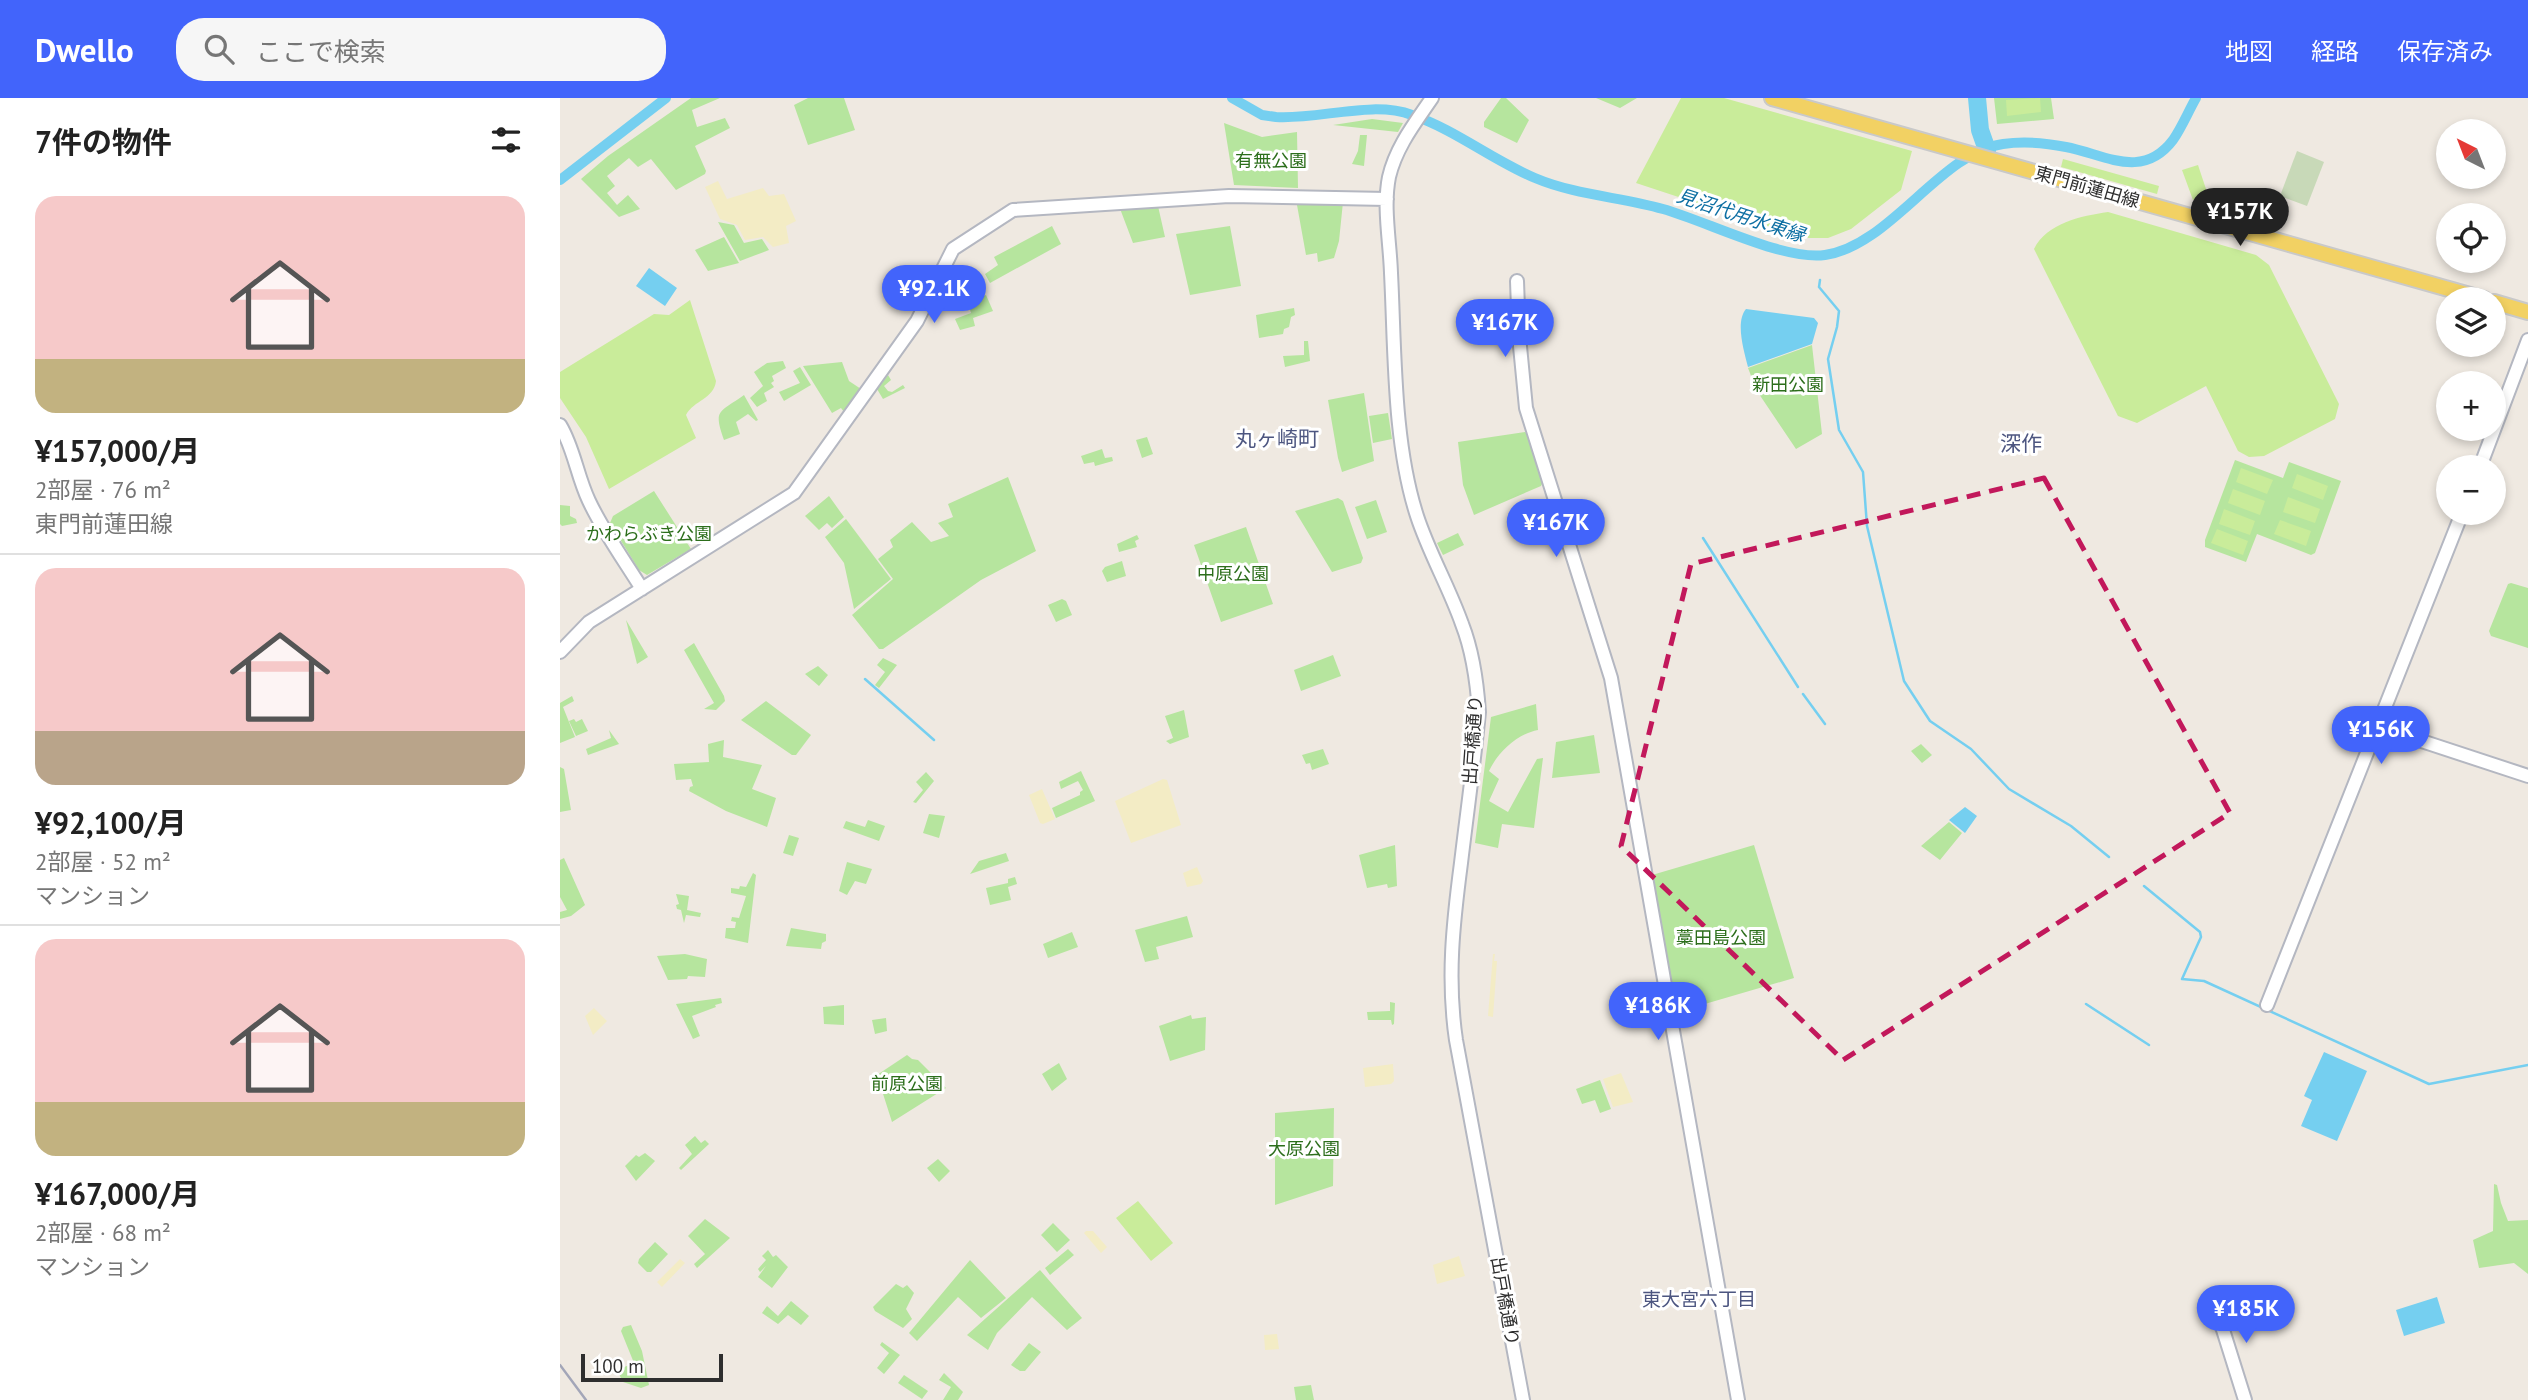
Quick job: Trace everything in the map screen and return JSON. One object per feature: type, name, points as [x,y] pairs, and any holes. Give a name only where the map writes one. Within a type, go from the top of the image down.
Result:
[{"type":"main road","name":"東門前蓮田線","points":[[1772,98],[2442,287]]},
{"type":"main road","points":[[2506,306],[2528,312]]},
{"type":"street","name":"出戸橋通り","points":[[1428,103],[1392,165],[1387,199],[1395,356],[1406,470],[1426,541],[1462,622],[1478,690],[1479,712],[1454,918],[1451,990],[1457,1040],[1523,1400]]},
{"type":"street","points":[[560,652],[589,622],[794,493],[918,320],[953,249],[1013,210],[1229,196],[1387,199]]},
{"type":"street","points":[[1517,281],[1526,408],[1611,678],[1738,1400]]},
{"type":"street","points":[[2485,455],[2528,340]]},
{"type":"street","points":[[560,425],[567,437],[580,481],[590,503],[642,589]]},
{"type":"street","points":[[2267,1005],[2457,525]]},
{"type":"street","points":[[2379,727],[2528,776]]},
{"type":"street","points":[[2214,1301],[2245,1400]]},
{"type":"highlighted area","points":[[2044,478],[2230,813],[1843,1060],[1621,846],[1691,564]]},
{"type":"green space","points":[[691,98],[720,98],[692,110],[697,127],[725,118],[730,128],[695,146],[705,174],[676,190],[651,159],[638,167],[629,158],[607,176],[615,186],[607,193],[617,205],[628,195],[640,209],[619,217],[581,179],[608,156]]},
{"type":"green space","points":[[808,98],[844,98],[855,130],[808,145],[794,105]]},
{"type":"green space","points":[[1501,98],[1506,98],[1529,120],[1517,143],[1484,127],[1484,122]]},
{"type":"green space","points":[[1596,98],[1637,98],[1620,108]]},
{"type":"green space","points":[[1681,98],[1724,98],[1912,151],[1901,190],[1851,229],[1828,238],[1803,238],[1636,183]]},
{"type":"green space","points":[[1994,98],[2051,98],[2054,119],[1997,124]]},
{"type":"green space","points":[[2040,98],[2041,112],[2007,116],[2006,100]]},
{"type":"green space","points":[[1372,119],[1403,123],[1398,132],[1333,125]]},
{"type":"green space","name":"有無公園","points":[[1224,123],[1262,137],[1297,132],[1298,188],[1234,185]]},
{"type":"green space","points":[[1360,135],[1367,135],[1364,166],[1352,164],[1358,151]]},
{"type":"green space","points":[[2297,151],[2324,162],[2307,206],[2280,196]]},
{"type":"green space","points":[[2063,159],[2159,186],[2157,194],[2061,167]]},
{"type":"green space","points":[[2198,165],[2208,195],[2193,200],[2182,170]]},
{"type":"green space","points":[[1300,200],[1343,202],[1339,241],[1334,258],[1318,262],[1317,253],[1306,255],[1297,205]]},
{"type":"green space","points":[[1119,206],[1158,206],[1165,237],[1133,243]]},
{"type":"green space","points":[[2108,212],[2256,255],[2269,265],[2339,404],[2335,419],[2264,456],[2249,457],[2238,451],[2206,386],[2137,423],[2118,416],[2034,249],[2047,233],[2066,222]]},
{"type":"green space","points":[[718,222],[734,225],[744,243],[762,239],[769,250],[740,261]]},
{"type":"green space","points":[[1052,226],[1061,244],[990,283],[985,274],[998,265],[994,257]]},
{"type":"green space","points":[[1230,226],[1241,286],[1190,295],[1176,234]]},
{"type":"green space","points":[[724,237],[739,263],[708,271],[695,250]]},
{"type":"green space","points":[[986,295],[993,311],[973,318],[975,326],[960,330],[955,319],[971,313],[968,302]]},
{"type":"green space","points":[[690,300],[716,381],[712,392],[686,415],[696,438],[609,489],[586,437],[560,398],[560,372],[654,314],[669,315]]},
{"type":"green space","points":[[1294,308],[1295,315],[1291,317],[1289,327],[1284,329],[1283,334],[1259,338],[1256,315]]},
{"type":"green space","points":[[1304,341],[1308,341],[1310,361],[1285,367],[1283,356],[1304,355]]},
{"type":"green space","name":"新田公園","points":[[1812,345],[1822,434],[1796,449],[1757,391],[1748,368]]},
{"type":"green space","points":[[783,361],[786,368],[772,376],[774,381],[771,383],[774,387],[764,393],[767,401],[757,407],[750,398],[763,386],[754,372],[767,363]]},
{"type":"green space","points":[[842,362],[849,381],[861,389],[844,412],[841,408],[832,413],[803,366]]},
{"type":"green space","points":[[800,367],[811,385],[784,401],[779,392],[800,383],[793,371]]},
{"type":"green space","points":[[888,375],[891,380],[884,386],[888,391],[892,392],[903,385],[905,388],[883,399],[877,389]]},
{"type":"green space","points":[[1364,393],[1374,461],[1342,472],[1328,400]]},
{"type":"green space","points":[[744,395],[758,420],[748,414],[736,422],[740,434],[724,440],[719,422],[720,413]]},
{"type":"green space","points":[[1388,413],[1392,439],[1373,443],[1369,416]]},
{"type":"green space","points":[[1525,432],[1529,435],[1543,482],[1541,486],[1474,515],[1463,485],[1458,442]]},
{"type":"green space","points":[[1147,437],[1153,454],[1142,458],[1136,440]]},
{"type":"green space","points":[[1102,449],[1105,458],[1112,457],[1113,461],[1095,466],[1094,462],[1084,464],[1081,456]]},
{"type":"green space","points":[[2235,460],[2283,478],[2289,462],[2341,481],[2315,553],[2311,555],[2257,534],[2246,562],[2205,547],[2205,540]]},
{"type":"green space","points":[[2241,468],[2273,480],[2267,494],[2236,482]]},
{"type":"green space","points":[[2297,474],[2328,486],[2323,500],[2292,488]]},
{"type":"green space","points":[[1008,477],[1036,551],[981,580],[883,649],[879,649],[852,615],[893,579],[878,559],[893,547],[890,540],[912,522],[931,542],[949,536],[938,523],[953,517],[948,504]]},
{"type":"green space","points":[[2233,489],[2265,501],[2260,515],[2228,503]]},
{"type":"green space","name":"かわらぶき公園","points":[[654,491],[691,549],[647,575],[639,570],[610,523],[613,516]]},
{"type":"green space","points":[[829,496],[844,517],[832,528],[827,523],[819,530],[805,516]]},
{"type":"green space","points":[[2288,497],[2320,509],[2315,523],[2283,512]]},
{"type":"green space","points":[[1338,498],[1343,501],[1363,558],[1361,563],[1332,572],[1295,511]]},
{"type":"green space","points":[[1376,500],[1387,532],[1367,539],[1355,507]]},
{"type":"green space","points":[[560,505],[570,506],[570,516],[576,519],[577,523],[562,526],[560,524]]},
{"type":"green space","points":[[2224,509],[2255,521],[2250,535],[2219,524]]},
{"type":"green space","points":[[846,519],[891,579],[854,609],[844,563],[825,537]]},
{"type":"green space","points":[[2280,520],[2311,531],[2306,546],[2274,534]]},
{"type":"green space","name":"中原公園","points":[[1246,527],[1273,604],[1221,622],[1194,545]]},
{"type":"green space","points":[[2217,529],[2248,541],[2243,555],[2211,543]]},
{"type":"green space","points":[[1458,533],[1464,545],[1443,555],[1437,543]]},
{"type":"green space","points":[[1137,535],[1137,547],[1119,552],[1117,544]]},
{"type":"green space","points":[[1122,561],[1126,576],[1107,582],[1102,571],[1105,567]]},
{"type":"green space","points":[[2508,584],[2528,588],[2528,648],[2491,636],[2489,631]]},
{"type":"green space","points":[[1062,599],[1066,601],[1072,615],[1056,622],[1048,605]]},
{"type":"green space","points":[[626,620],[648,657],[637,664]]},
{"type":"green space","points":[[694,643],[724,696],[725,701],[716,710],[704,709],[714,703],[684,650]]},
{"type":"green space","points":[[1333,655],[1341,676],[1301,691],[1294,670]]},
{"type":"green space","points":[[883,658],[897,665],[879,688],[875,685],[885,672],[877,665]]},
{"type":"green space","points":[[818,666],[828,675],[819,686],[805,674]]},
{"type":"green space","points":[[572,696],[574,701],[563,707],[575,737],[560,743],[560,703]]},
{"type":"green space","points":[[766,701],[811,735],[796,755],[792,755],[741,720]]},
{"type":"green space","points":[[1536,704],[1538,730],[1523,735],[1509,745],[1489,771],[1499,779],[1489,801],[1508,812],[1537,759],[1543,758],[1534,828],[1502,824],[1498,848],[1475,843],[1491,717]]},
{"type":"green space","points":[[1184,710],[1189,737],[1170,744],[1166,741],[1173,738],[1165,716]]},
{"type":"green space","points":[[574,719],[576,722],[582,719],[588,731],[576,736],[569,721]]},
{"type":"green space","points":[[609,730],[619,744],[588,755],[586,749],[611,738]]},
{"type":"green space","points":[[1594,735],[1600,773],[1552,778],[1556,742]]},
{"type":"green space","points":[[724,740],[723,757],[762,765],[752,789],[776,798],[767,827],[726,811],[689,791],[693,786],[691,779],[676,780],[674,764],[709,762],[708,744]]},
{"type":"green space","points":[[1921,744],[1932,755],[1922,763],[1911,751]]},
{"type":"green space","points":[[1323,749],[1329,764],[1312,770],[1310,763],[1306,764],[1302,755]]},
{"type":"green space","points":[[560,767],[564,769],[571,810],[560,812]]},
{"type":"green space","points":[[1081,771],[1095,801],[1056,818],[1052,808],[1080,795],[1083,790],[1078,781],[1061,789],[1059,782]]},
{"type":"green space","points":[[926,772],[934,781],[916,803],[913,802],[923,790],[916,782]]},
{"type":"green space","points":[[929,814],[945,816],[939,838],[923,833]]},
{"type":"green space","points":[[868,820],[885,826],[879,841],[843,828],[846,821],[865,827]]},
{"type":"green space","points":[[1949,822],[1962,833],[1940,860],[1921,846]]},
{"type":"green space","points":[[789,835],[799,838],[793,856],[783,853]]},
{"type":"green space","points":[[1395,845],[1397,886],[1388,888],[1387,884],[1367,888],[1359,855]]},
{"type":"green space","name":"藁田島公園","points":[[1754,845],[1794,978],[1674,1013],[1652,875]]},
{"type":"green space","points":[[1006,853],[1009,861],[970,874],[979,861]]},
{"type":"green space","points":[[564,858],[585,905],[571,916],[560,919],[560,912],[567,910],[560,897],[560,860]]},
{"type":"green space","points":[[847,862],[872,869],[866,884],[855,881],[847,895],[839,891]]},
{"type":"green space","points":[[753,873],[756,875],[748,943],[725,938],[726,928],[735,928],[736,922],[731,921],[732,917],[739,918],[746,896],[731,893],[731,888],[746,887]]},
{"type":"green space","points":[[1015,877],[1017,884],[1008,887],[1011,900],[990,905],[986,888],[1008,883],[1008,879]]},
{"type":"green space","points":[[676,894],[689,896],[687,910],[701,913],[700,917],[686,915],[684,923],[681,910],[677,909],[676,905],[679,904]]},
{"type":"green space","points":[[1187,916],[1193,937],[1156,947],[1159,959],[1145,962],[1135,930]]},
{"type":"green space","points":[[791,928],[826,934],[826,941],[822,943],[821,949],[786,946]]},
{"type":"green space","points":[[1072,932],[1078,947],[1048,958],[1043,944]]},
{"type":"green space","points":[[685,954],[707,959],[705,977],[688,976],[687,979],[668,980],[657,956]]},
{"type":"green space","points":[[721,998],[722,1003],[715,1005],[716,1007],[692,1016],[700,1036],[693,1039],[676,1004]]},
{"type":"green space","points":[[1390,1002],[1395,1003],[1394,1024],[1392,1025],[1391,1020],[1368,1020],[1367,1012],[1390,1011]]},
{"type":"green space","points":[[844,1005],[844,1025],[824,1024],[823,1007]]},
{"type":"green space","points":[[1191,1015],[1192,1019],[1206,1017],[1205,1050],[1170,1061],[1159,1026]]},
{"type":"green space","points":[[886,1018],[887,1031],[875,1034],[872,1020]]},
{"type":"green space","name":"前原公園","points":[[907,1055],[918,1060],[946,1088],[892,1122],[877,1075]]},
{"type":"green space","points":[[1059,1063],[1067,1079],[1052,1091],[1042,1074]]},
{"type":"green space","points":[[1600,1080],[1611,1109],[1600,1113],[1595,1100],[1582,1104],[1576,1089]]},
{"type":"green space","name":"大原公園","points":[[1334,1108],[1333,1186],[1275,1205],[1275,1113]]},
{"type":"green space","points":[[695,1136],[701,1143],[705,1140],[709,1144],[681,1170],[679,1168],[692,1154],[685,1145]]},
{"type":"green space","points":[[645,1153],[655,1161],[636,1181],[625,1166],[636,1155],[639,1157]]},
{"type":"green space","points":[[938,1159],[950,1171],[939,1182],[927,1168]]},
{"type":"green space","points":[[2494,1184],[2497,1185],[2508,1221],[2528,1220],[2528,1274],[2514,1263],[2479,1268],[2473,1240],[2493,1231]]},
{"type":"green space","points":[[1138,1201],[1173,1243],[1151,1261],[1116,1218]]},
{"type":"green space","points":[[705,1219],[730,1238],[697,1268],[694,1264],[705,1254],[688,1236]]},
{"type":"green space","points":[[1053,1223],[1070,1240],[1057,1252],[1041,1235]]},
{"type":"green space","points":[[655,1242],[668,1254],[651,1272],[647,1272],[638,1263],[639,1259]]},
{"type":"green space","points":[[1068,1249],[1074,1255],[1050,1275],[1045,1268]]},
{"type":"green space","points":[[768,1250],[788,1267],[772,1288],[758,1277],[766,1266],[760,1272],[758,1269],[766,1260],[762,1256]]},
{"type":"green space","points":[[970,1260],[1006,1298],[981,1318],[958,1297],[917,1341],[909,1333]]},
{"type":"green space","points":[[1040,1270],[1082,1318],[1067,1330],[1032,1297],[997,1333],[988,1350],[967,1335]]},
{"type":"green space","points":[[896,1284],[903,1288],[907,1285],[914,1293],[906,1309],[912,1319],[903,1328],[875,1311],[873,1307]]},
{"type":"green space","points":[[791,1301],[809,1316],[801,1325],[788,1315],[778,1324],[762,1313],[767,1306],[778,1316]]},
{"type":"green space","points":[[631,1325],[642,1351],[649,1385],[641,1388],[623,1382],[617,1370],[634,1363],[621,1331],[623,1327]]},
{"type":"green space","points":[[882,1342],[900,1355],[884,1374],[877,1368],[889,1353],[880,1345]]},
{"type":"green space","points":[[1029,1343],[1041,1352],[1025,1371],[1020,1371],[1011,1365]]},
{"type":"green space","points":[[944,1373],[963,1392],[958,1400],[943,1400],[951,1387],[939,1380]]},
{"type":"green space","points":[[904,1375],[928,1391],[922,1399],[898,1383]]},
{"type":"green space","points":[[1311,1385],[1314,1400],[1296,1400],[1294,1387]]},
{"type":"sand","points":[[718,181],[727,199],[763,188],[769,196],[784,194],[796,221],[786,226],[789,243],[773,247],[763,237],[745,240],[737,225],[720,219],[705,187]]},
{"type":"sand","points":[[1163,779],[1167,780],[1181,825],[1131,843],[1115,801]]},
{"type":"sand","points":[[1042,789],[1055,819],[1043,824],[1040,823],[1029,795]]},
{"type":"sand","points":[[1197,867],[1203,881],[1201,884],[1187,887],[1183,873]]},
{"type":"sand","points":[[1493,954],[1494,961],[1497,961],[1493,1017],[1488,1016]]},
{"type":"sand","points":[[594,1008],[607,1021],[593,1035],[585,1016]]},
{"type":"sand","points":[[1393,1064],[1394,1081],[1391,1084],[1365,1087],[1363,1068]]},
{"type":"sand","points":[[1621,1073],[1633,1102],[1613,1107],[1603,1079]]},
{"type":"sand","points":[[1093,1231],[1107,1247],[1101,1253],[1084,1233]]},
{"type":"sand","points":[[1459,1256],[1465,1276],[1437,1284],[1433,1265]]},
{"type":"sand","points":[[680,1259],[685,1263],[662,1287],[657,1282]]},
{"type":"sand","points":[[1277,1334],[1279,1349],[1265,1350],[1264,1335]]},
{"type":"water","points":[[649,268],[677,288],[665,306],[636,286]]},
{"type":"water","points":[[1746,309],[1814,318],[1818,323],[1812,344],[1748,367],[1741,329]]},
{"type":"water","points":[[1965,807],[1977,816],[1965,833],[1949,820]]},
{"type":"water","points":[[2324,1052],[2367,1071],[2337,1141],[2301,1126],[2312,1100],[2304,1096]]},
{"type":"water","points":[[2437,1297],[2445,1323],[2404,1336],[2396,1310]]},
{"type":"waterway","name":"見沼代用水東縁","points":[[560,180],[666,98]]},
{"type":"waterway","name":"見沼代用水東縁","points":[[1232,98],[1262,115],[1276,117],[1380,109],[1412,115],[1444,129],[1519,171],[1550,184],[1663,209],[1767,246],[1808,255],[1825,255],[1849,248],[1872,235],[1958,163],[1980,151],[2003,144],[2051,144],[2122,162],[2149,159],[2173,140],[2196,98]]},
{"type":"waterway","points":[[1977,98],[1980,130],[1987,150]]},
{"type":"waterway","points":[[1820,280],[1819,287],[1839,311],[1828,359],[1839,430],[1863,472],[1867,526],[1904,681],[1930,721],[1971,749],[2009,789],[2071,826],[2109,857]]},
{"type":"waterway","points":[[1703,538],[1798,687]]},
{"type":"waterway","points":[[865,679],[934,740]]},
{"type":"waterway","points":[[1803,694],[1825,724]]},
{"type":"waterway","points":[[2144,886],[2200,932],[2201,937],[2182,979],[2204,981],[2429,1084],[2528,1065]]},
{"type":"waterway","points":[[2086,1004],[2149,1045]]},
{"type":"railway","points":[[560,1365],[586,1400]]},
{"type":"district","name":"丸ヶ崎町","points":[[1277,439]]},
{"type":"district","name":"深作","points":[[2021,444]]},
{"type":"district","name":"東大宮六丁目","points":[[1699,1299]]}]
